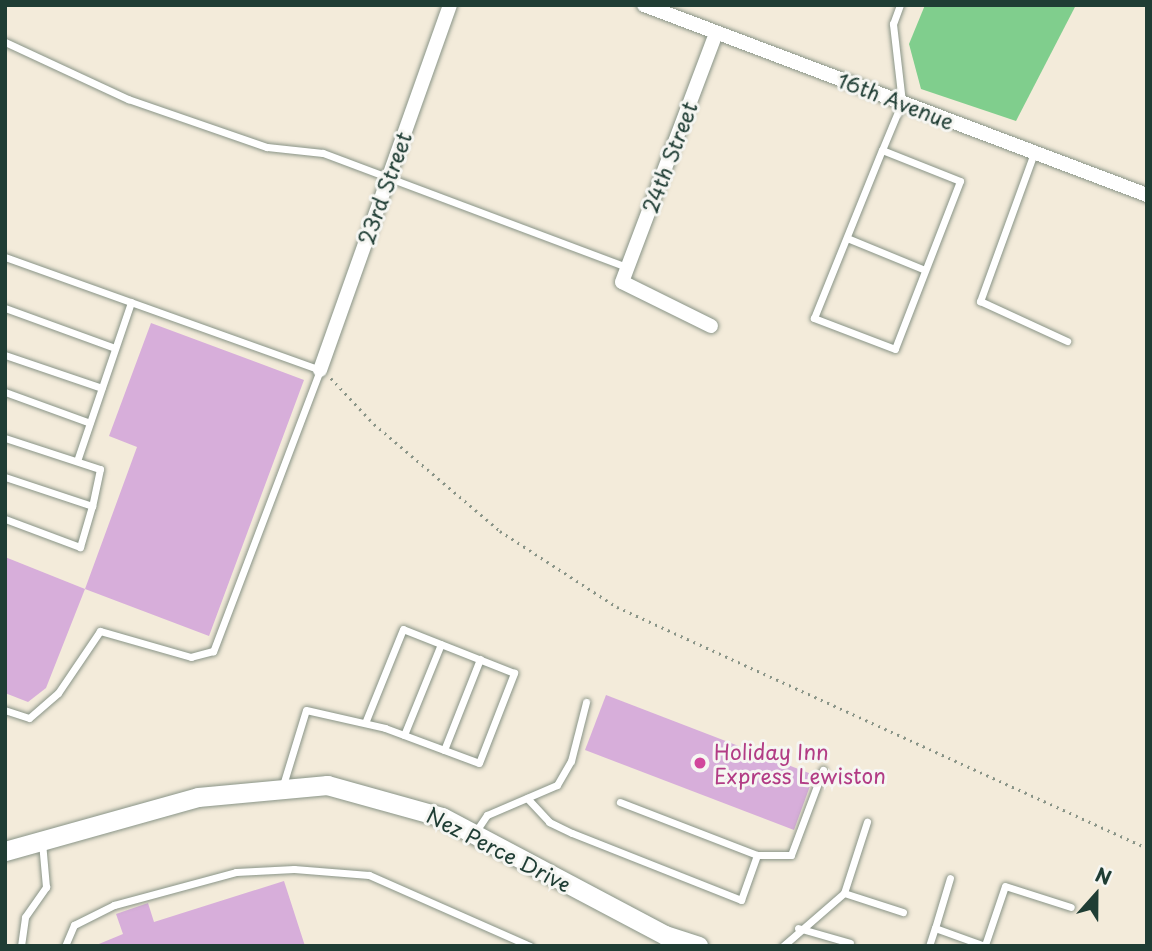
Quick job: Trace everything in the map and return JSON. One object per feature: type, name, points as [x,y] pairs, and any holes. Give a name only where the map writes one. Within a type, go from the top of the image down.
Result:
[{"type":"street","name":"23rd Street","points":[[320,370],[450,5]]},
{"type":"street","name":"16th Avenue","points":[[644,5],[1147,195]]},
{"type":"street","name":"24th Street","points":[[711,326],[622,282],[716,33]]},
{"type":"street","name":"Nez Perce Drive","points":[[5,851],[198,797],[283,785],[388,797],[474,834],[663,940],[698,946]]},
{"type":"lane","points":[[882,150],[960,181],[895,349],[814,318],[882,150],[902,102],[892,24],[900,5]]},
{"type":"lane","points":[[5,43],[128,99],[267,147],[323,153],[627,267]]},
{"type":"lane","points":[[1034,152],[980,301],[1067,341]]},
{"type":"lane","points":[[847,238],[925,270]]},
{"type":"lane","points":[[5,257],[320,370],[213,651],[191,657],[100,631],[58,693],[29,718],[5,710]]},
{"type":"lane","points":[[78,461],[131,302]]},
{"type":"lane","points":[[5,308],[115,348]]},
{"type":"lane","points":[[5,355],[102,388]]},
{"type":"lane","points":[[5,392],[90,423]]},
{"type":"lane","points":[[5,438],[100,469],[79,547],[5,519]]},
{"type":"lane","points":[[5,477],[92,506]]},
{"type":"lane","points":[[283,785],[306,710],[365,723],[479,763],[514,673],[403,629],[365,723]]},
{"type":"lane","points":[[404,735],[440,644]]},
{"type":"lane","points":[[444,750],[480,659]]},
{"type":"lane","points":[[474,834],[487,815],[527,798],[566,775],[586,702]]},
{"type":"lane","points":[[620,802],[758,855],[791,855],[823,770]]},
{"type":"lane","points":[[527,798],[549,822],[572,833],[741,900],[758,855]]},
{"type":"lane","points":[[783,946],[798,928],[844,893],[867,822]]},
{"type":"lane","points":[[21,946],[25,917],[46,887],[42,841]]},
{"type":"lane","points":[[65,946],[74,925],[114,905],[236,872],[294,869],[369,875],[530,946]]},
{"type":"lane","points":[[929,946],[950,878]]},
{"type":"lane","points":[[934,928],[985,945],[1005,886],[1071,907]]},
{"type":"lane","points":[[844,893],[903,912]]},
{"type":"lane","points":[[798,928],[850,943]]},
{"type":"path","points":[[320,370],[500,531],[617,607],[1147,848]]},
{"type":"green space","points":[[925,5],[1076,5],[1016,121],[921,89],[909,44]]},
{"type":"building","points":[[151,323],[304,380],[209,636],[85,589],[137,447],[109,436]]},
{"type":"building","points":[[5,557],[85,589],[46,688],[28,702],[5,693]]},
{"type":"building","name":"Holiday Inn Express Lewiston","points":[[606,695],[814,775],[794,830],[585,750]]},
{"type":"building","points":[[284,881],[305,946],[94,946],[123,934],[116,914],[148,903],[154,922]]},
{"type":"place","name":"Holiday Inn Express Lewiston","points":[[700,763]]}]
